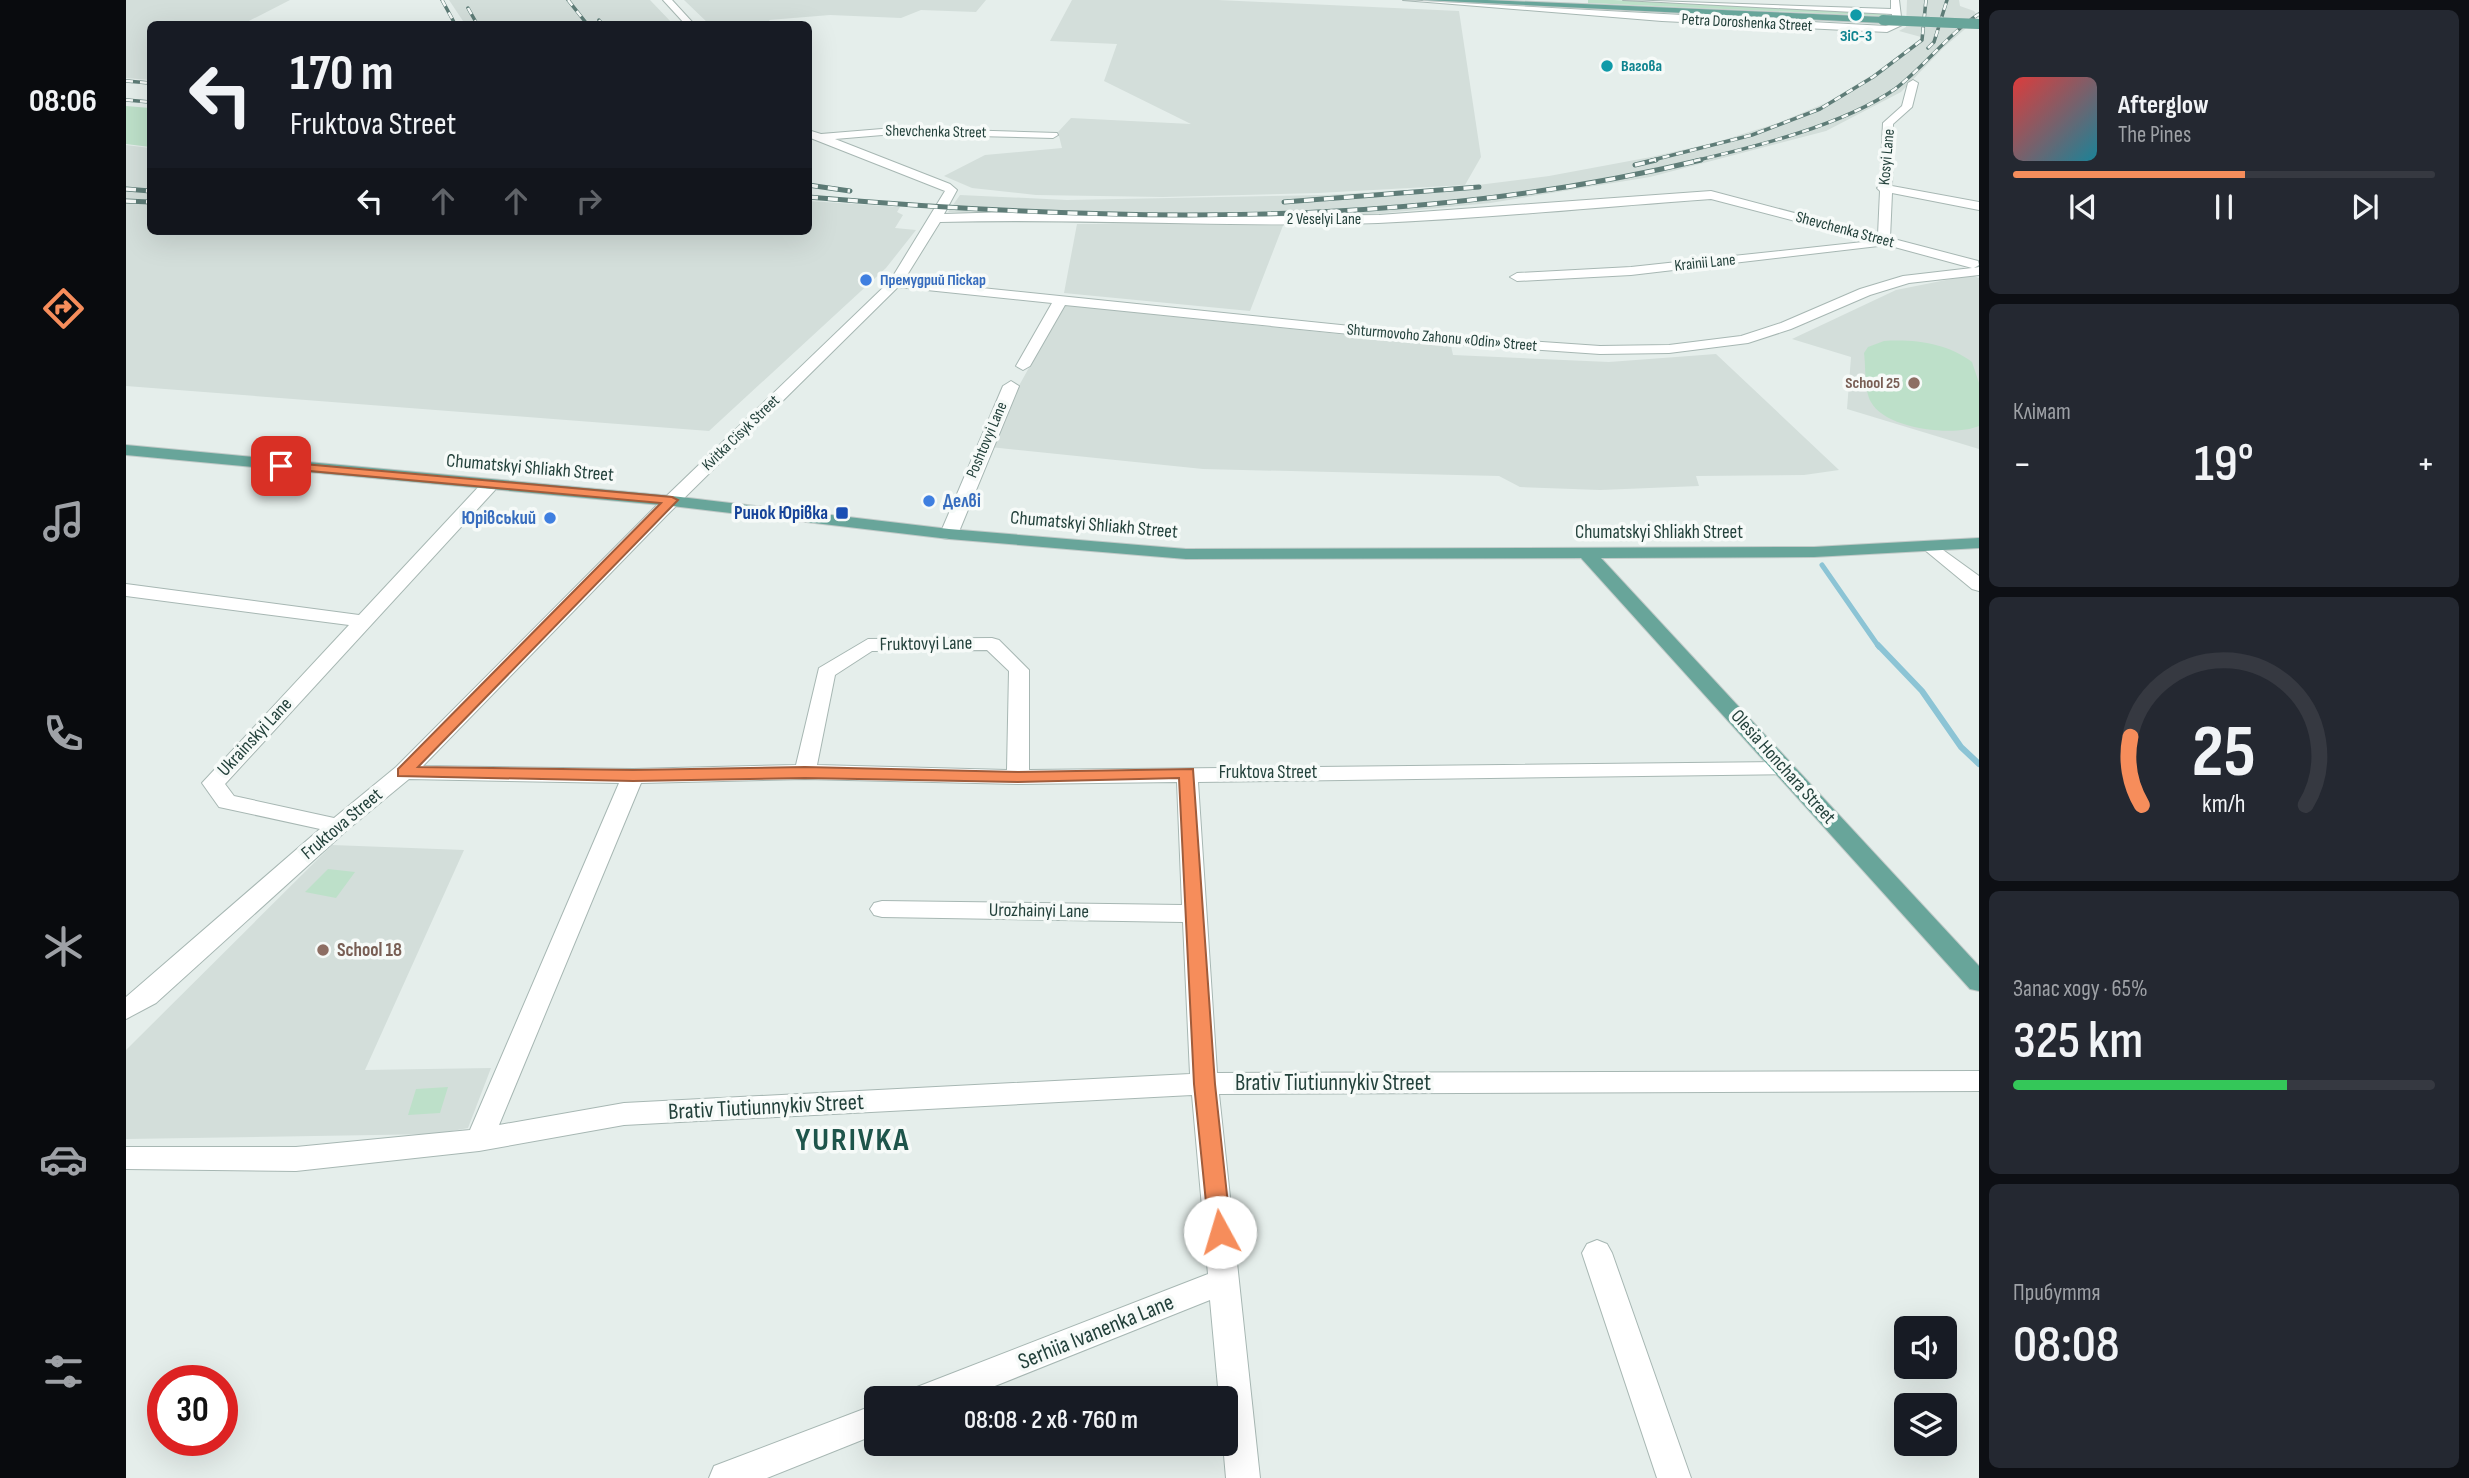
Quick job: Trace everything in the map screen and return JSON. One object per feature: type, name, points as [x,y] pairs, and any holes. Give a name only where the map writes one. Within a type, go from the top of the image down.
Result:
[{"type":"main road","points":[[1428,0],[1979,24]]},
{"type":"main road","name":"Chumatskyi Shliakh Street","points":[[126,450],[489,486],[672,500],[949,534],[1186,554],[1814,552],[1979,543]]},
{"type":"main road","name":"Olesia Honchara Street","points":[[1586,553],[1979,982]]},
{"type":"street","points":[[667,0],[687,21]]},
{"type":"street","points":[[1407,0],[1569,6]]},
{"type":"street","points":[[1628,0],[1796,4],[1896,12],[1895,0]]},
{"type":"street","name":"Petra Doroshenka Street","points":[[1569,6],[1887,29],[1897,25],[1896,12]]},
{"type":"street","name":"Kosyi Lane","points":[[1889,242],[1884,188],[1888,123],[1907,107],[1913,83]]},
{"type":"street","name":"Shevchenka Street","points":[[814,135],[894,131],[1053,135]]},
{"type":"street","name":"Kvitka Cisyk Street","points":[[404,772],[672,500],[895,283],[950,195],[949,188],[814,135]]},
{"type":"street","points":[[1884,188],[1979,206]]},
{"type":"street","name":"Shevchenka Street","points":[[1711,195],[1979,265]]},
{"type":"street","name":"2 Veselyi Lane","points":[[936,218],[1010,216],[1185,221],[1380,219],[1711,195]]},
{"type":"street","name":"Krainii Lane","points":[[1517,277],[1631,271],[1889,242]]},
{"type":"street","name":"Shturmovoho Zahonu «Odin» Street","points":[[895,283],[1438,339],[1600,350],[1669,349],[1743,340],[1786,326],[1865,292],[1908,279],[1951,272],[1979,271]]},
{"type":"street","points":[[1023,366],[1061,300]]},
{"type":"street","name":"Poshtovyi Lane","points":[[949,534],[1011,386]]},
{"type":"street","name":"Ukrainskyi Lane","points":[[338,826],[227,802],[213,783],[489,486]]},
{"type":"street","points":[[1932,547],[1979,585]]},
{"type":"street","points":[[126,590],[361,621]]},
{"type":"street","name":"Fruktovyi Lane","points":[[805,772],[826,672],[868,645],[992,644],[1019,670],[1018,777]]},
{"type":"street","name":"Fruktova Street","points":[[126,1009],[147,996],[338,826],[404,772],[633,776],[805,772],[1018,777],[1187,773],[1784,769]]},
{"type":"street","points":[[1187,773],[1205,1084],[1243,1478]]},
{"type":"street","points":[[479,1140],[633,776]]},
{"type":"street","name":"Urozhainyi Lane","points":[[882,909],[1195,914]]},
{"type":"street","name":"Brativ Tiutiunnykiv Street","points":[[126,1158],[296,1159],[479,1140],[625,1114],[1205,1084],[1979,1081]]},
{"type":"street","points":[[1597,1253],[1674,1478]]},
{"type":"street","name":"Serhiia Ivanenka Lane","points":[[958,1386],[1225,1281]]},
{"type":"street","points":[[726,1478],[864,1424]]},
{"type":"shaded area","points":[[126,0],[290,0],[249,21],[147,21],[147,80],[126,78]]},
{"type":"shaded area","points":[[449,0],[650,0],[670,21],[463,21]]},
{"type":"shaded area","points":[[684,0],[986,0],[976,12],[921,10],[901,18],[830,15],[770,21],[706,21]]},
{"type":"shaded area","points":[[1072,0],[1218,0],[1459,11],[1481,157],[1465,185],[1318,193],[1163,197],[1036,195],[972,188],[944,176],[985,155],[1062,148],[1058,132],[1071,118],[1191,124],[1104,81],[1117,44],[1050,41]]},
{"type":"shaded area","points":[[1907,0],[1959,0],[1960,6],[1974,11],[1979,17],[1943,48],[1901,92],[1826,131],[1650,177],[1490,203],[1354,216],[1197,218],[948,212],[960,195],[1067,200],[1326,195],[1470,186],[1549,176],[1651,157],[1717,142],[1778,123],[1828,102],[1880,70],[1921,40],[1921,37],[1899,31],[1906,27]]},
{"type":"shaded area","points":[[126,145],[147,148],[147,235],[812,235],[812,201],[900,207],[897,212],[903,215],[895,228],[916,230],[886,268],[709,431],[126,386]]},
{"type":"shaded area","points":[[1284,223],[1250,311],[1064,293],[1077,224]]},
{"type":"shaded area","name":"School 25","points":[[1971,275],[1979,278],[1979,449],[1847,409],[1851,357],[1792,339],[1896,290]]},
{"type":"shaded area","points":[[1064,305],[1451,346],[1453,355],[1609,362],[1716,354],[1839,470],[1804,475],[1696,476],[1699,486],[1600,490],[1520,487],[1499,476],[1203,469],[990,447],[1011,400]]},
{"type":"shaded area","name":"School 18","points":[[332,845],[464,850],[365,1070],[491,1068],[468,1128],[436,1134],[126,1139],[126,1050]]},
{"type":"green space","points":[[1588,0],[1888,13],[1884,16],[1588,3]]},
{"type":"green space","points":[[126,106],[147,108],[147,147],[126,144]]},
{"type":"green space","points":[[1884,341],[1941,346],[1972,362],[1979,383],[1979,426],[1954,431],[1921,428],[1890,419],[1879,411],[1871,402],[1867,391],[1864,353],[1868,347]]},
{"type":"green space","points":[[328,869],[355,872],[336,898],[305,892]]},
{"type":"green space","points":[[448,1087],[440,1113],[408,1115],[416,1089]]},
{"type":"waterway","points":[[1822,565],[1879,647]]},
{"type":"waterway","points":[[1878,645],[1922,691],[1961,747],[1979,764]]},
{"type":"railway","points":[[442,0],[453,21]]},
{"type":"railway","points":[[568,0],[585,21]]},
{"type":"railway","points":[[1649,161],[1752,135],[1820,109],[1873,77],[1922,40],[1926,0]]},
{"type":"railway","points":[[1928,48],[1934,42],[1947,0]]},
{"type":"railway","points":[[468,8],[475,21]]},
{"type":"railway","points":[[1694,161],[1798,133],[1874,102],[1906,80],[1957,31],[1979,14]]},
{"type":"railway","points":[[126,81],[147,83]]},
{"type":"railway","points":[[126,100],[147,102]]},
{"type":"railway","points":[[1635,165],[1656,160]]},
{"type":"railway","points":[[812,197],[1032,212],[1257,214],[1369,209],[1481,199],[1592,183],[1701,160]]},
{"type":"railway","points":[[812,186],[850,191]]},
{"type":"railway","points":[[1284,202],[1479,187]]},
{"type":"railway","points":[[126,189],[147,191]]},
{"type":"railway","points":[[126,201],[147,202]]},
{"type":"place","name":"ЗіС-3","points":[[1856,15]]},
{"type":"place","name":"Вагова","points":[[1607,66]]},
{"type":"place","name":"Премудрий Піскар","points":[[866,280]]},
{"type":"place","name":"School 25","points":[[1914,383]]},
{"type":"place","name":"Делві","points":[[929,501]]},
{"type":"place","name":"Ринок Юрівка","points":[[842,513]]},
{"type":"place","name":"Юрівський","points":[[550,518]]},
{"type":"place","name":"School 18","points":[[323,950]]},
{"type":"district","name":"YURIVKA","points":[[853,1140]]},
{"type":"route","points":[[281,466],[672,500],[404,772],[633,776],[805,772],[1018,777],[1187,773],[1205,1084],[1220,1232]]}]
